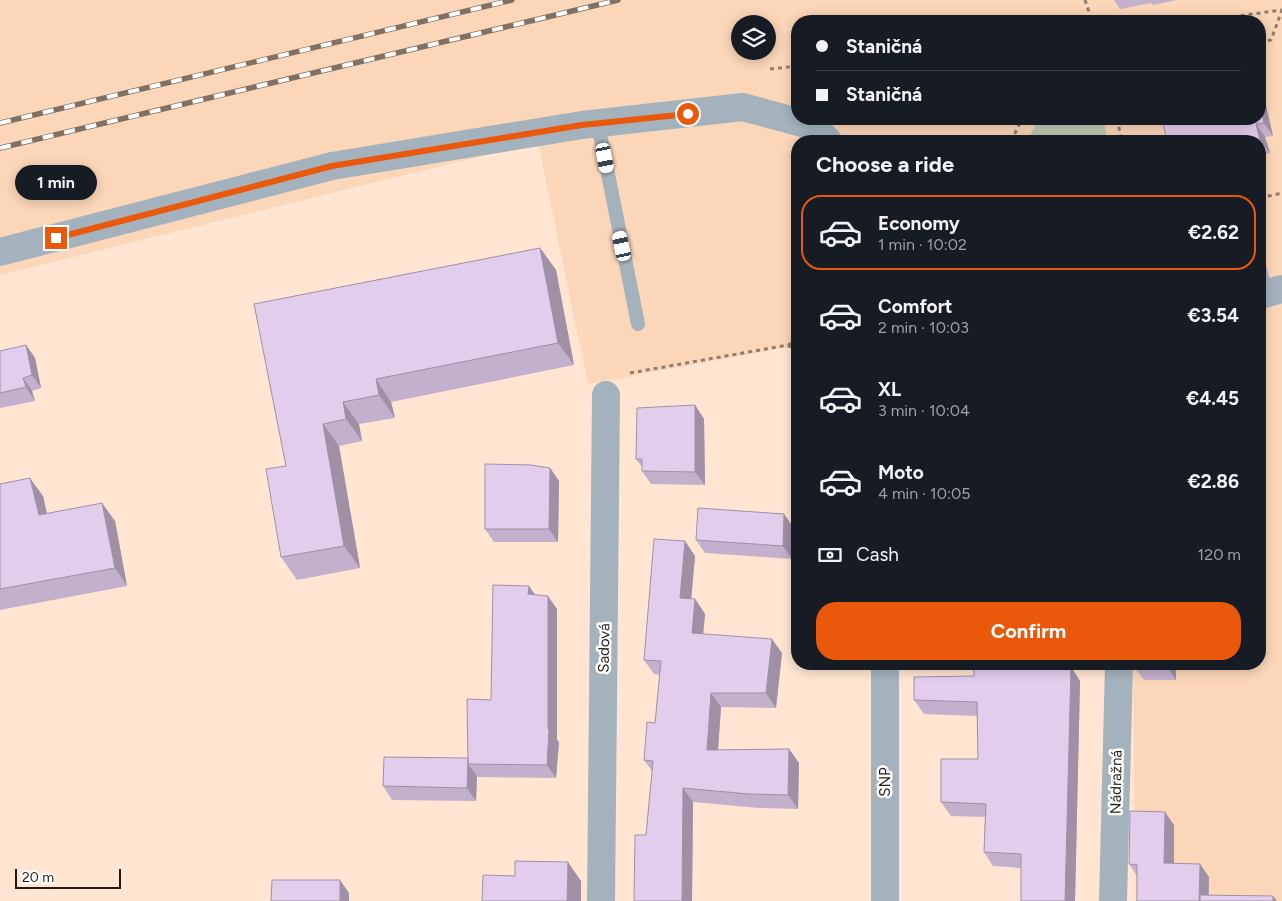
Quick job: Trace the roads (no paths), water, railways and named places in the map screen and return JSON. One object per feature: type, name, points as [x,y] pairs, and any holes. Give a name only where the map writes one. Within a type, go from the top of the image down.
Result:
[{"type":"street","points":[[0,252],[332,166],[582,125],[743,107],[791,120]]},
{"type":"street","points":[[809,125],[813,126],[822,135]]},
{"type":"street","name":"Sadová","points":[[601,901],[606,395]]},
{"type":"street","name":"SNP","points":[[885,670],[885,901]]},
{"type":"street","name":"Nádražná","points":[[1113,901],[1119,670]]},
{"type":"lane","points":[[598,124],[638,324]]},
{"type":"railway","points":[[0,123],[512,0]]},
{"type":"railway","points":[[0,148],[618,0]]}]
